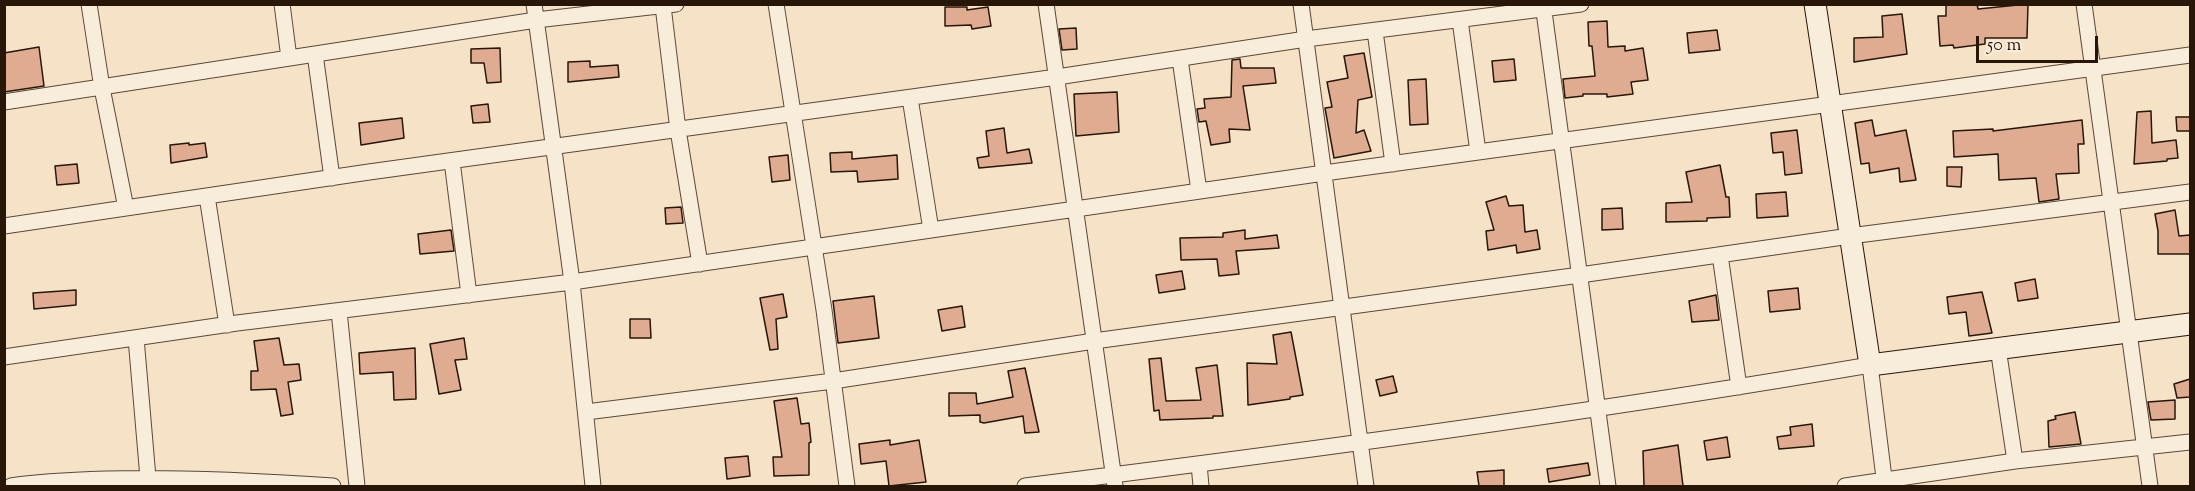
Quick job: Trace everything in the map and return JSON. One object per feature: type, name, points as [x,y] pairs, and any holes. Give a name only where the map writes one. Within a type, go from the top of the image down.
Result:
[{"type":"street","points":[[89,4],[102,88],[126,208]]},
{"type":"street","points":[[282,4],[289,58]]},
{"type":"street","points":[[534,4],[572,282],[593,486]]},
{"type":"street","points":[[776,4],[815,247],[847,486]]},
{"type":"street","points":[[1046,4],[1114,481]]},
{"type":"street","points":[[1301,4],[1366,486]]},
{"type":"street","points":[[4,226],[452,160],[1057,77],[1306,39],[1543,7],[1581,4]]},
{"type":"street","points":[[1815,4],[1870,365],[1884,483]]},
{"type":"street","points":[[2084,4],[2150,486]]},
{"type":"street","points":[[4,102],[612,8],[669,5],[678,130],[700,264]]},
{"type":"street","points":[[1543,7],[1563,140],[1608,486]]},
{"type":"street","points":[[1460,20],[1478,152]]},
{"type":"street","points":[[1375,31],[1393,164]]},
{"type":"street","points":[[315,54],[332,178]]},
{"type":"street","points":[[4,357],[227,325],[572,282],[1324,173],[2190,56]]},
{"type":"street","points":[[1180,59],[1198,191]]},
{"type":"street","points":[[910,98],[932,230]]},
{"type":"street","points":[[452,160],[469,295]]},
{"type":"street","points":[[586,412],[833,381],[1342,306],[2190,192]]},
{"type":"street","points":[[207,196],[227,325]]},
{"type":"street","points":[[1720,255],[1739,387]]},
{"type":"street","points":[[339,311],[357,486]]},
{"type":"street","points":[[1025,486],[1114,481],[1199,464],[1597,408],[1870,365],[2190,324]]},
{"type":"street","points":[[136,338],[148,478]]},
{"type":"street","points":[[1998,348],[2015,461]]},
{"type":"street","points":[[1845,486],[1884,483],[2015,461],[2190,442]]},
{"type":"street","points":[[1199,464],[1201,486]]},
{"type":"street","points":[[11,486],[77,480],[148,478],[333,486]]},
{"type":"building","points":[[1946,4],[1977,4],[1978,9],[2028,4],[2027,38],[1985,38],[1985,44],[1954,48],[1953,45],[1940,46],[1938,16],[1946,16]]},
{"type":"building","points":[[945,7],[967,7],[967,10],[988,7],[991,26],[972,29],[971,25],[945,26]]},
{"type":"building","points":[[1902,14],[1907,54],[1854,62],[1854,38],[1883,37],[1882,16]]},
{"type":"building","points":[[1607,21],[1608,47],[1625,46],[1625,51],[1643,48],[1648,80],[1631,82],[1633,94],[1607,97],[1607,94],[1583,94],[1583,96],[1565,98],[1563,79],[1595,76],[1592,46],[1589,46],[1588,22]]},
{"type":"building","points":[[1076,28],[1077,49],[1062,50],[1059,29]]},
{"type":"building","points":[[1717,30],[1720,50],[1689,53],[1687,33]]},
{"type":"building","points":[[39,47],[44,86],[4,92],[4,53]]},
{"type":"building","points":[[500,48],[501,82],[487,83],[484,63],[471,63],[471,49]]},
{"type":"building","points":[[1364,53],[1372,97],[1358,100],[1356,133],[1364,130],[1371,151],[1334,158],[1325,108],[1332,107],[1327,82],[1348,78],[1344,56]]},
{"type":"building","points":[[1240,59],[1241,68],[1274,68],[1276,83],[1243,86],[1250,130],[1229,129],[1230,142],[1211,145],[1206,121],[1199,122],[1197,109],[1205,108],[1204,99],[1231,97],[1232,60]]},
{"type":"building","points":[[1514,59],[1516,80],[1494,82],[1492,61]]},
{"type":"building","points":[[590,61],[590,67],[618,65],[619,77],[568,82],[568,62]]},
{"type":"building","points":[[1426,79],[1428,124],[1410,125],[1408,80]]},
{"type":"building","points":[[1117,92],[1119,132],[1076,136],[1074,94]]},
{"type":"building","points":[[488,104],[490,122],[473,123],[471,106]]},
{"type":"building","points":[[2151,111],[2152,143],[2176,140],[2178,158],[2134,164],[2137,112]]},
{"type":"building","points":[[2176,117],[2190,117],[2190,131],[2177,131]]},
{"type":"building","points":[[402,118],[404,138],[361,145],[359,123]]},
{"type":"building","points":[[1872,120],[1875,136],[1906,130],[1916,180],[1900,182],[1899,168],[1870,173],[1869,163],[1861,164],[1855,123]]},
{"type":"building","points":[[2082,120],[2084,144],[2078,144],[2079,173],[2056,174],[2059,199],[2039,202],[2036,178],[1999,180],[1998,154],[1954,157],[1953,131],[1993,129],[1993,131]]},
{"type":"building","points":[[1004,128],[1007,153],[1029,149],[1032,163],[979,168],[977,158],[989,156],[986,131]]},
{"type":"building","points":[[1797,130],[1802,173],[1785,175],[1783,152],[1773,153],[1771,133]]},
{"type":"building","points":[[189,143],[189,145],[205,143],[207,157],[171,163],[170,145]]},
{"type":"building","points":[[852,152],[852,159],[897,155],[898,179],[858,182],[857,171],[831,172],[830,153]]},
{"type":"building","points":[[788,155],[790,180],[772,182],[769,157]]},
{"type":"building","points":[[77,164],[79,183],[57,185],[55,166]]},
{"type":"building","points":[[1720,165],[1726,197],[1729,197],[1730,217],[1707,218],[1707,221],[1666,222],[1666,203],[1692,202],[1686,172]]},
{"type":"building","points":[[1947,167],[1962,167],[1961,187],[1947,186]]},
{"type":"building","points":[[1786,192],[1788,216],[1757,218],[1756,194]]},
{"type":"building","points":[[1506,196],[1509,206],[1523,205],[1525,232],[1537,230],[1540,249],[1517,253],[1516,245],[1488,250],[1486,231],[1494,230],[1486,202]]},
{"type":"building","points":[[681,207],[683,223],[666,224],[665,208]]},
{"type":"building","points":[[1622,208],[1623,229],[1602,230],[1602,209]]},
{"type":"building","points":[[2175,210],[2179,236],[2190,235],[2190,254],[2158,254],[2155,214]]},
{"type":"building","points":[[451,230],[454,251],[420,254],[418,234]]},
{"type":"building","points":[[1245,230],[1245,239],[1277,235],[1279,248],[1236,251],[1239,274],[1219,276],[1217,259],[1181,260],[1180,238],[1223,237],[1223,233]]},
{"type":"building","points":[[1182,271],[1185,289],[1159,293],[1156,275]]},
{"type":"building","points":[[2035,279],[2038,298],[2018,301],[2015,283]]},
{"type":"building","points":[[1798,288],[1800,309],[1770,312],[1768,291]]},
{"type":"building","points":[[76,290],[76,305],[34,309],[33,293]]},
{"type":"building","points":[[1982,292],[1992,333],[1969,336],[1966,312],[1949,314],[1947,297]]},
{"type":"building","points":[[783,294],[787,317],[776,319],[778,349],[770,350],[760,298]]},
{"type":"building","points":[[1716,295],[1719,320],[1692,322],[1689,301]]},
{"type":"building","points":[[874,296],[879,338],[838,343],[833,301]]},
{"type":"building","points":[[962,306],[965,327],[942,331],[938,310]]},
{"type":"building","points":[[630,319],[650,319],[651,338],[630,338]]},
{"type":"building","points":[[1291,332],[1303,395],[1248,405],[1247,363],[1277,364],[1273,335]]},
{"type":"building","points":[[279,338],[284,365],[299,364],[301,380],[288,382],[293,414],[281,416],[276,389],[251,390],[251,371],[258,371],[254,341]]},
{"type":"building","points":[[464,338],[467,359],[455,360],[461,390],[439,394],[430,344]]},
{"type":"building","points":[[415,348],[416,399],[394,400],[393,372],[360,374],[359,353]]},
{"type":"building","points":[[1161,358],[1166,401],[1201,400],[1196,368],[1217,365],[1223,416],[1160,420],[1159,410],[1154,411],[1149,359]]},
{"type":"building","points":[[1025,368],[1039,432],[1025,433],[1023,416],[984,423],[980,422],[980,415],[949,416],[949,393],[976,393],[977,404],[1013,397],[1008,371]]},
{"type":"building","points":[[1393,376],[1397,392],[1380,396],[1376,380]]},
{"type":"building","points":[[2190,379],[2190,397],[2177,398],[2174,384]]},
{"type":"building","points":[[797,398],[801,424],[809,423],[811,442],[809,443],[809,475],[774,476],[773,457],[782,457],[774,401]]},
{"type":"building","points":[[2175,400],[2175,419],[2151,420],[2148,402]]},
{"type":"building","points":[[2075,412],[2081,444],[2049,447],[2048,421],[2056,419],[2055,416]]},
{"type":"building","points":[[1812,424],[1814,446],[1779,449],[1777,437],[1791,435],[1790,427]]},
{"type":"building","points":[[1727,437],[1730,457],[1707,460],[1704,441]]},
{"type":"building","points":[[890,440],[890,445],[919,440],[926,482],[889,486],[886,461],[861,464],[859,444]]},
{"type":"building","points":[[1678,445],[1683,486],[1644,486],[1643,451]]},
{"type":"building","points":[[748,456],[750,476],[727,479],[725,458]]},
{"type":"building","points":[[1588,463],[1590,475],[1549,482],[1547,469]]},
{"type":"building","points":[[1504,470],[1504,486],[1479,486],[1477,472]]}]
